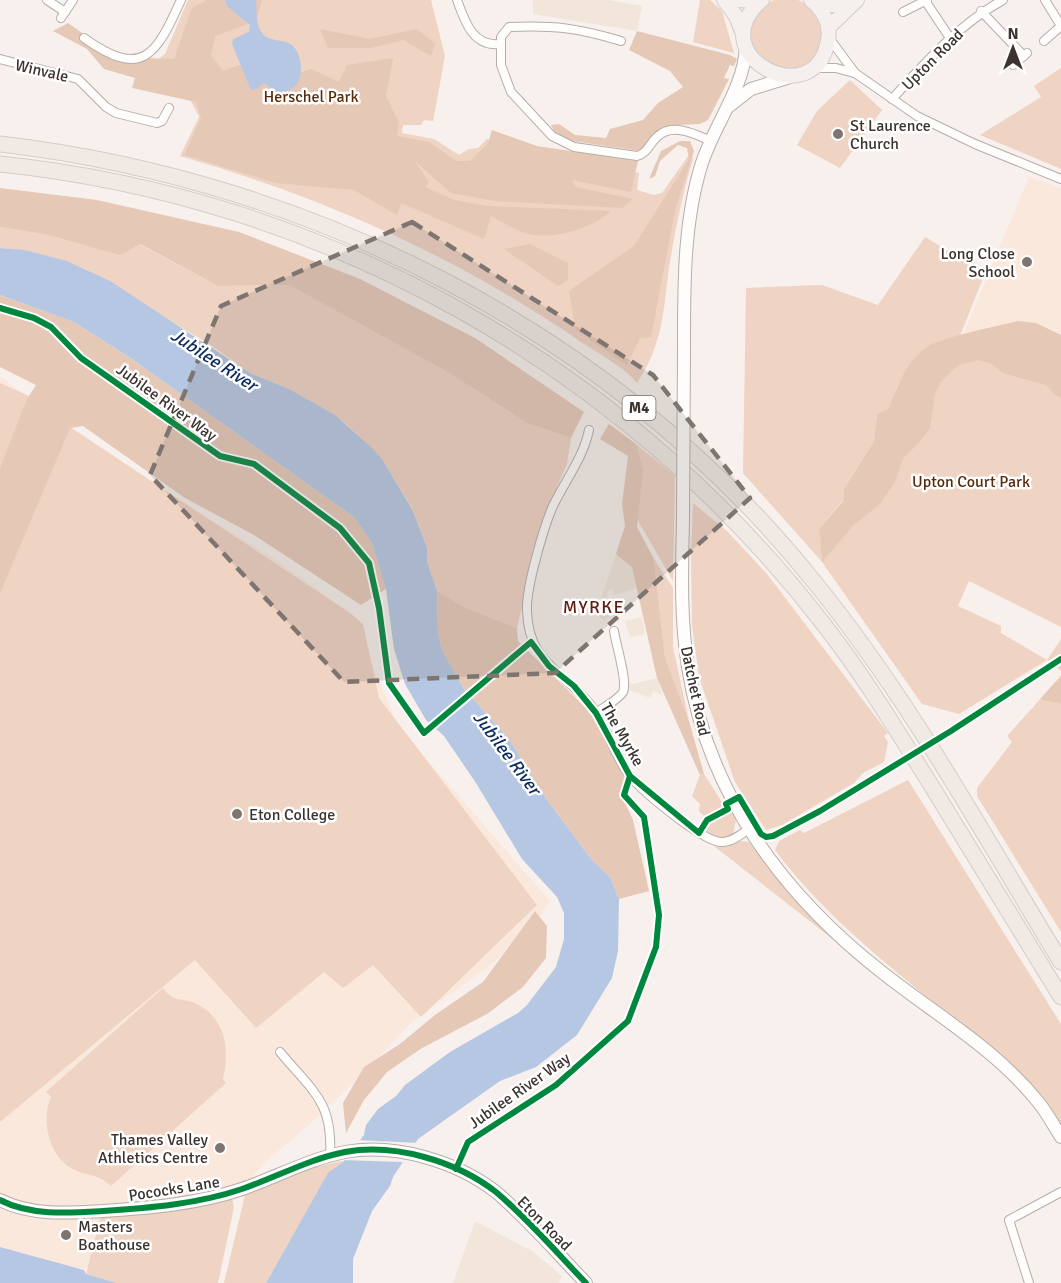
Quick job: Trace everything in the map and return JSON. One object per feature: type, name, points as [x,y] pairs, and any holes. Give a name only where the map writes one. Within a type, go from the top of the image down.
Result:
[{"type":"highway","name":"M4","points":[[0,144],[93,158],[176,176],[281,208],[345,233],[419,267],[486,303],[557,346],[641,410],[706,466],[759,519],[839,613],[917,728],[1061,962]]},
{"type":"highway","name":"M4","points":[[0,164],[74,174],[154,189],[285,228],[429,291],[530,351],[594,396],[708,493],[772,561],[825,626],[896,728],[1061,997]]},
{"type":"main road","points":[[724,0],[736,16],[745,42],[758,66],[767,72],[790,77],[812,68],[821,60],[829,33],[856,0]]},
{"type":"main road","points":[[736,0],[761,1]]},
{"type":"main road","points":[[814,2],[838,5],[856,0]]},
{"type":"main road","points":[[745,42],[748,16],[761,1]]},
{"type":"main road","points":[[814,2],[829,33]]},
{"type":"main road","name":"Datchet Road","points":[[745,42],[743,70],[711,141],[698,177],[692,208],[685,285],[683,625],[692,687],[717,770],[732,801],[788,881],[828,926],[884,974],[999,1061],[1039,1103],[1061,1137]]},
{"type":"main road","name":"Datchet Road","points":[[727,108],[752,88],[790,77]]},
{"type":"main road","name":"Eton Road","points":[[347,1152],[381,1150],[418,1155],[456,1168],[495,1192],[586,1283]]},
{"type":"main road","name":"Pococks Lane","points":[[0,1200],[14,1207],[42,1211],[85,1212],[189,1202],[242,1189],[330,1156],[347,1152]]},
{"type":"street","points":[[47,0],[63,15],[73,0]]},
{"type":"street","points":[[84,38],[115,58],[142,57],[154,52],[181,0]]},
{"type":"street","points":[[457,0],[463,18],[476,39],[488,45],[500,44]]},
{"type":"street","name":"Upton Road","points":[[892,99],[950,38],[981,11],[1003,0]]},
{"type":"street","points":[[1044,41],[1061,26],[1045,0]]},
{"type":"street","points":[[903,12],[927,1],[950,38]]},
{"type":"street","points":[[981,11],[1025,55],[1013,65]]},
{"type":"street","points":[[621,41],[581,28],[552,25],[509,27],[501,37],[501,65],[511,92],[561,143],[637,156],[646,151],[658,135],[673,130],[687,131],[711,141]]},
{"type":"street","points":[[829,33],[855,73]]},
{"type":"street","name":"Winvale","points":[[0,59],[78,79],[106,107],[117,113],[157,123],[162,121],[169,108]]},
{"type":"street","points":[[812,68],[836,68],[855,73],[892,99],[953,134],[1061,179]]},
{"type":"street","name":"The Myrke","points":[[589,430],[586,444],[552,509],[526,608],[531,642],[549,666],[574,686],[596,713],[630,776],[699,833],[720,843],[733,839],[750,828]]},
{"type":"street","points":[[596,713],[622,692],[626,678],[617,655],[614,631]]},
{"type":"street","points":[[280,1052],[325,1106],[332,1129],[330,1156]]},
{"type":"street","points":[[1029,1283],[1009,1220],[1061,1192]]},
{"type":"highlighted area","points":[[412,222],[653,375],[750,498],[555,673],[344,682],[150,475],[221,306]]},
{"type":"shaded area","points":[[533,0],[608,0],[642,6],[637,31],[533,14]]},
{"type":"shaded area","name":"Long Close School","points":[[1029,177],[1061,188],[1061,369],[962,337]]},
{"type":"shaded area","name":"Eton College","points":[[0,376],[53,416],[144,478],[276,560],[350,613],[395,719],[423,755],[550,901],[532,928],[492,964],[412,1022],[359,1078],[270,1158],[250,1179],[198,1196],[105,1205],[87,1269],[45,1262],[41,1258],[0,1247]]},
{"type":"shaded area","points":[[616,554],[632,566],[636,588],[614,595],[612,589],[609,590],[604,606],[610,617],[604,621],[596,614]]},
{"type":"shaded area","points":[[642,617],[645,634],[630,637],[625,621]]},
{"type":"shaded area","points":[[657,678],[663,696],[654,691],[650,698],[627,689],[628,681],[632,684]]},
{"type":"shaded area","points":[[475,1221],[532,1251],[562,1276],[559,1283],[453,1283]]},
{"type":"green space","points":[[786,-2],[806,4],[816,14],[822,34],[816,54],[806,64],[786,70],[766,64],[756,54],[750,34],[756,14],[766,4]]},
{"type":"green space","name":"Herschel Park","points":[[188,0],[431,0],[445,56],[433,121],[424,120],[421,125],[403,125],[402,133],[434,139],[459,155],[469,149],[478,148],[487,139],[552,157],[639,173],[637,190],[654,195],[662,193],[691,152],[693,159],[676,227],[657,341],[637,383],[618,366],[532,310],[436,256],[336,210],[285,190],[180,156],[199,117],[187,93],[159,59],[165,54]]},
{"type":"green space","points":[[207,0],[262,0],[256,21],[215,36],[211,55],[223,71],[275,52],[286,78],[311,69],[339,82],[347,65],[393,58],[386,96],[399,123],[397,136],[429,142],[456,161],[470,161],[488,143],[492,130],[537,146],[638,161],[631,192],[572,180],[575,187],[633,199],[622,208],[495,201],[451,193],[415,161],[429,182],[425,187],[454,200],[488,206],[611,211],[585,227],[542,236],[522,232],[491,216],[484,239],[401,203],[397,215],[354,190],[276,183],[184,155],[201,118],[196,102],[132,88],[135,78],[104,69],[87,49],[53,31],[68,23],[116,57],[174,59],[192,8]]},
{"type":"green space","points":[[700,0],[710,0],[722,11],[734,53],[693,42]]},
{"type":"green space","points":[[320,29],[370,39],[417,29],[435,44],[431,56],[403,40],[371,48],[328,48]]},
{"type":"green space","points":[[637,31],[730,55],[737,59],[734,66],[730,65],[724,78],[729,79],[708,120],[700,124],[676,125],[659,132],[640,151],[558,139],[551,125],[559,124],[575,135],[606,138],[610,129],[643,120],[658,103],[683,87],[670,71],[629,50]]},
{"type":"green space","points":[[1061,68],[1061,169],[980,135],[1041,97],[1034,86]]},
{"type":"green space","points":[[850,80],[882,110],[840,168],[797,145],[817,111]]},
{"type":"green space","points":[[680,141],[690,141],[694,151],[675,211],[651,337],[640,338],[627,365],[576,330],[569,291],[634,246],[689,159],[687,148],[678,145],[660,161],[655,176],[649,179],[661,151]]},
{"type":"green space","points":[[0,188],[97,200],[239,232],[360,279],[475,338],[584,412],[571,438],[527,423],[449,373],[289,285],[218,286],[140,244],[120,255],[46,234],[0,227]]},
{"type":"green space","points":[[0,227],[139,244],[218,286],[289,285],[449,373],[527,423],[571,438],[567,464],[543,519],[517,628],[468,609],[437,591],[427,562],[427,548],[413,510],[382,459],[345,423],[289,389],[250,373],[212,346],[87,270],[44,256],[0,248]]},
{"type":"green space","name":"Upton Court Park","points":[[925,237],[985,273],[960,336],[924,349],[897,386],[888,409],[877,414],[874,441],[844,489],[843,500],[819,529],[822,561],[854,525],[949,351],[1061,369],[1061,627],[969,581],[958,606],[1001,626],[1001,633],[1047,660],[959,714],[922,704],[822,562],[743,473],[746,288],[822,285],[878,305]]},
{"type":"green space","points":[[530,244],[568,263],[568,280],[558,286],[504,249]]},
{"type":"green space","points":[[0,295],[74,322],[129,357],[354,517],[372,543],[386,589],[361,605],[254,535],[185,498],[83,426],[70,428],[0,594],[0,468],[27,399],[36,385],[0,367]]},
{"type":"green space","points":[[1017,321],[1036,323],[1061,335],[1061,398],[1046,385],[1003,373],[992,364],[978,360],[958,365],[940,383],[935,394],[930,428],[919,443],[903,458],[895,482],[880,504],[854,525],[822,562],[819,529],[843,501],[844,489],[874,441],[877,414],[888,409],[912,361],[924,349],[942,340]]},
{"type":"green space","points":[[0,383],[29,396],[0,468]]},
{"type":"green space","points":[[609,424],[636,444],[643,470],[637,527],[654,559],[665,658],[689,721],[704,774],[700,775],[657,678],[632,567],[616,554],[625,526],[622,504],[628,456],[600,439]]},
{"type":"green space","name":"Eton College","points":[[70,427],[350,613],[363,624],[379,698],[537,905],[421,1017],[373,965],[343,988],[324,972],[256,1028],[195,960],[0,1122],[0,594]]},
{"type":"green space","points":[[636,444],[675,476],[673,581],[638,521]]},
{"type":"green space","points":[[693,503],[727,531],[767,574],[888,733],[884,736],[888,742],[884,762],[863,773],[854,783],[782,825],[766,830],[735,782],[699,677],[692,626]]},
{"type":"green space","points":[[654,559],[673,588],[673,647],[689,721],[665,658]]},
{"type":"green space","points":[[437,591],[468,609],[517,628],[518,641],[589,711],[627,777],[621,794],[633,820],[649,891],[619,899],[610,877],[591,859],[547,800],[509,739],[464,689],[442,650],[438,633]]},
{"type":"green space","points":[[1061,639],[1061,671],[1047,660]]},
{"type":"green space","points":[[1061,676],[1061,932],[977,796],[977,788],[1012,742],[1007,736]]},
{"type":"green space","points":[[1061,676],[1061,704],[1040,699]]},
{"type":"green space","points":[[704,774],[725,807],[705,817],[699,811],[700,804],[692,796],[700,775]]},
{"type":"green space","points":[[908,780],[1061,1024],[1061,1125],[1017,1074],[841,923],[796,876],[775,850],[779,841],[800,830],[804,833]]},
{"type":"green space","points":[[730,810],[736,820],[733,834],[717,838],[704,830],[707,821]]},
{"type":"green space","points":[[741,841],[749,842],[791,896],[844,948],[714,846]]},
{"type":"green space","points":[[535,911],[547,926],[546,958],[523,987],[487,1014],[422,1048],[387,1072],[364,1100],[346,1133],[343,1103],[364,1067],[400,1044],[435,1015],[483,982]]},
{"type":"green space","points":[[163,988],[174,998],[195,1003],[205,1009],[219,1026],[225,1046],[223,1079],[226,1083],[111,1186],[99,1178],[77,1171],[60,1159],[54,1150],[47,1128],[51,1097],[46,1092]]},
{"type":"green space","points":[[343,1162],[328,1174],[266,1283],[224,1283],[246,1191],[299,1171]]},
{"type":"green space","points":[[232,1197],[234,1207],[218,1283],[117,1283],[86,1274],[101,1215]]},
{"type":"water","points":[[225,0],[256,0],[257,22],[262,33],[269,38],[292,45],[298,54],[301,70],[299,81],[295,86],[284,93],[277,92],[264,83],[251,90],[232,44],[233,39],[249,32],[250,25],[227,6]]},
{"type":"water","name":"Jubilee River","points":[[0,248],[24,250],[67,261],[110,281],[250,373],[289,389],[335,415],[372,448],[382,459],[413,511],[427,548],[427,562],[437,591],[438,633],[442,650],[464,689],[509,739],[547,800],[591,859],[610,877],[619,899],[618,951],[612,978],[577,1035],[536,1067],[500,1081],[418,1139],[372,1211],[353,1259],[353,1283],[266,1283],[328,1173],[343,1162],[364,1135],[366,1125],[378,1109],[396,1096],[405,1085],[450,1052],[518,1013],[527,1005],[556,967],[564,939],[564,913],[557,897],[522,859],[476,783],[444,736],[426,720],[405,684],[394,649],[386,589],[372,543],[354,517],[129,357],[74,322],[0,295]]},
{"type":"water","points":[[0,1247],[84,1270],[86,1274],[117,1283],[0,1283]]},
{"type":"pier","points":[[356,1140],[419,1143],[403,1162],[341,1160]]},
{"type":"cycle path","name":"Jubilee River Way","points":[[0,308],[34,318],[51,327],[81,358],[220,456],[254,464],[340,528],[369,563],[379,608],[389,683],[424,733],[531,642],[549,666],[574,686],[596,713],[630,776],[699,833],[707,820],[728,809],[726,804],[739,797],[761,834],[766,837],[773,836],[820,811],[951,731],[1061,659]]},
{"type":"cycle path","name":"Jubilee River Way","points":[[456,1169],[468,1142],[556,1085],[628,1021],[656,947],[659,915],[644,817],[624,795],[630,776]]},
{"type":"cycle path","points":[[0,1200],[24,1209],[64,1213],[156,1207],[225,1194],[319,1159],[345,1152],[384,1150],[444,1163],[480,1181],[508,1202],[586,1283]]},
{"type":"place","name":"St Laurence Church","points":[[838,134]]},
{"type":"place","name":"Long Close School","points":[[1027,262]]},
{"type":"place","name":"Eton College","points":[[237,814]]},
{"type":"place","name":"Thames Valley Athletics Centre","points":[[220,1148]]},
{"type":"place","name":"Masters Boathouse","points":[[66,1235]]},
{"type":"district","name":"MYRKE","points":[[594,607]]}]
